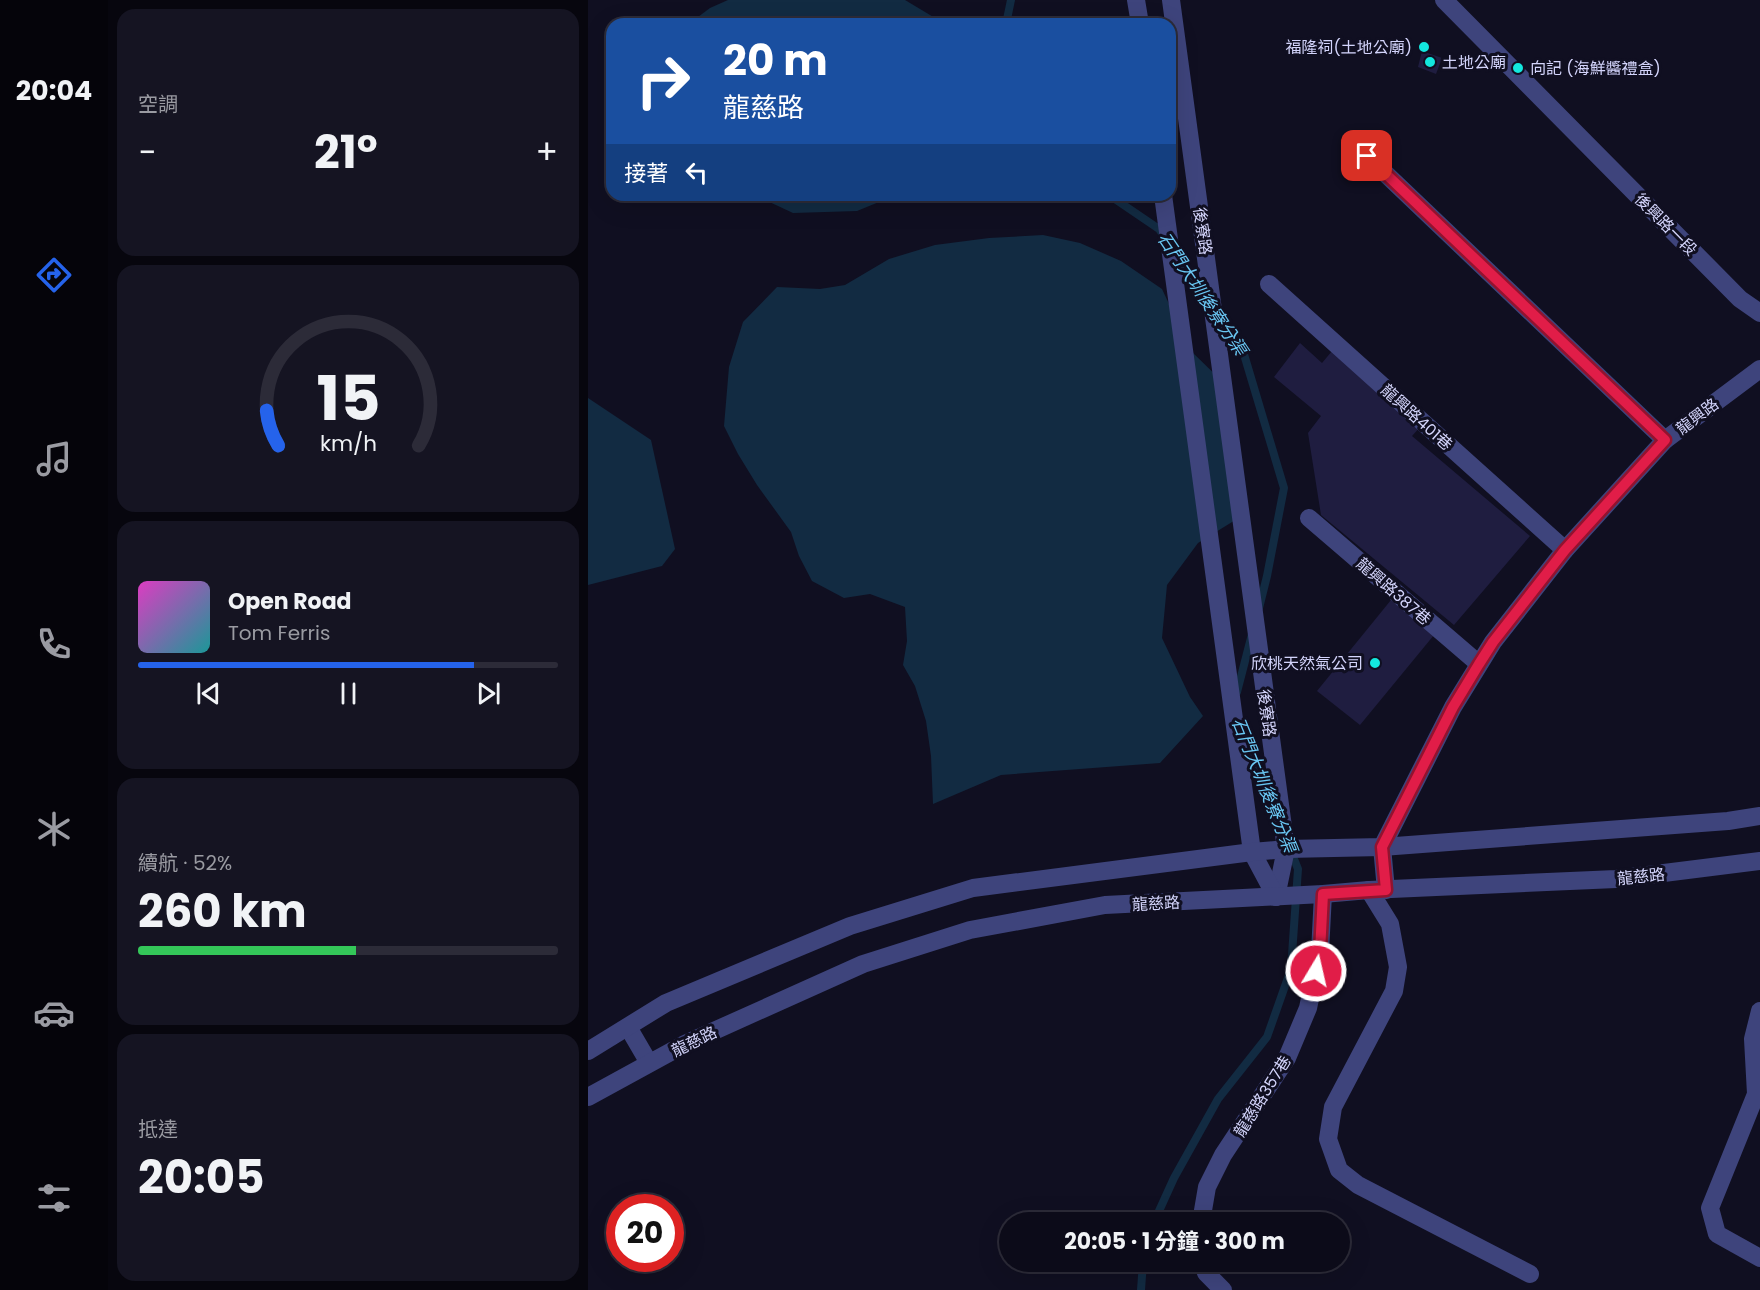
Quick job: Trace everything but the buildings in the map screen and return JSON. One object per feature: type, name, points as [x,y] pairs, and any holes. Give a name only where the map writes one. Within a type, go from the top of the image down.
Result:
[{"type":"street","points":[[1136,0],[1139,18]]},
{"type":"street","name":"後寮路","points":[[1172,0],[1174,18]]},
{"type":"street","name":"後興路一段","points":[[1444,0],[1740,299],[1760,313]]},
{"type":"street","name":"後寮路","points":[[1176,30],[1286,849],[1276,897]]},
{"type":"street","points":[[1367,156],[1665,440]]},
{"type":"street","name":"後寮路","points":[[1164,201],[1252,852],[1276,897]]},
{"type":"street","name":"龍興路401巷","points":[[1269,284],[1565,550]]},
{"type":"street","name":"龍興路","points":[[1382,847],[1453,707],[1479,664],[1493,642],[1565,550],[1665,440],[1760,369]]},
{"type":"street","name":"龍興路387巷","points":[[1309,518],[1479,664]]},
{"type":"street","points":[[588,1051],[666,1003],[850,926],[974,888],[1252,852],[1382,847],[1728,821],[1760,816]]},
{"type":"street","points":[[1382,847],[1377,890],[1390,924],[1398,967],[1394,991],[1333,1107],[1328,1139],[1339,1170],[1358,1185],[1530,1274]]},
{"type":"street","name":"龍慈路","points":[[588,1097],[685,1044],[863,964],[970,930],[1105,905],[1616,879],[1760,861]]},
{"type":"street","name":"龍慈路357巷","points":[[1203,1212],[1207,1187],[1223,1155],[1287,1058],[1308,1008],[1320,952],[1323,894]]},
{"type":"street","points":[[1760,1011],[1754,1039],[1756,1094],[1710,1208],[1717,1234],[1760,1258]]},
{"type":"street","points":[[628,1027],[650,1063]]},
{"type":"street","points":[[1206,1272],[1223,1290]]},
{"type":"water","points":[[728,0],[905,0],[935,18],[697,18],[710,8]]},
{"type":"water","points":[[768,201],[881,201],[857,211],[793,213]]},
{"type":"water","points":[[1043,235],[1080,243],[1121,261],[1162,289],[1191,351],[1232,391],[1237,519],[1198,543],[1167,585],[1162,638],[1190,697],[1203,716],[1160,763],[1001,775],[933,804],[931,756],[926,721],[915,686],[903,665],[907,641],[905,607],[870,594],[844,598],[812,581],[799,556],[791,532],[757,485],[724,426],[729,367],[743,322],[777,287],[820,289],[845,285],[889,259],[935,245],[989,238]]},
{"type":"water","points":[[588,398],[651,440],[675,549],[662,566],[588,585]]},
{"type":"waterway","name":"石門大圳後寮分渠","points":[[1007,18],[1011,0]]},
{"type":"waterway","name":"石門大圳後寮分渠","points":[[1118,201],[1159,229],[1164,236]]},
{"type":"waterway","name":"石門大圳後寮分渠","points":[[1176,254],[1207,298]]},
{"type":"waterway","name":"石門大圳後寮分渠","points":[[1219,315],[1243,351],[1284,488],[1259,608]]},
{"type":"waterway","name":"石門大圳後寮分渠","points":[[1237,692],[1252,634]]},
{"type":"waterway","name":"石門大圳後寮分渠","points":[[1242,732],[1274,810]]},
{"type":"waterway","name":"石門大圳後寮分渠","points":[[1159,1212],[1174,1178],[1218,1099],[1267,1037],[1291,969],[1298,869],[1290,849]]},
{"type":"waterway","name":"石門大圳後寮分渠","points":[[1141,1290],[1142,1272]]},
{"type":"place","name":"福隆祠(土地公廟)","points":[[1424,47]]},
{"type":"place","name":"土地公廟","points":[[1430,62]]},
{"type":"place","name":"向記 (海鮮醬禮盒)","points":[[1518,68]]},
{"type":"place","name":"欣桃天然氣公司","points":[[1375,663]]},
{"type":"route","points":[[1316,971],[1320,952],[1323,894],[1386,890],[1382,847],[1453,707],[1479,664],[1493,642],[1565,550],[1665,440],[1367,156]]}]
